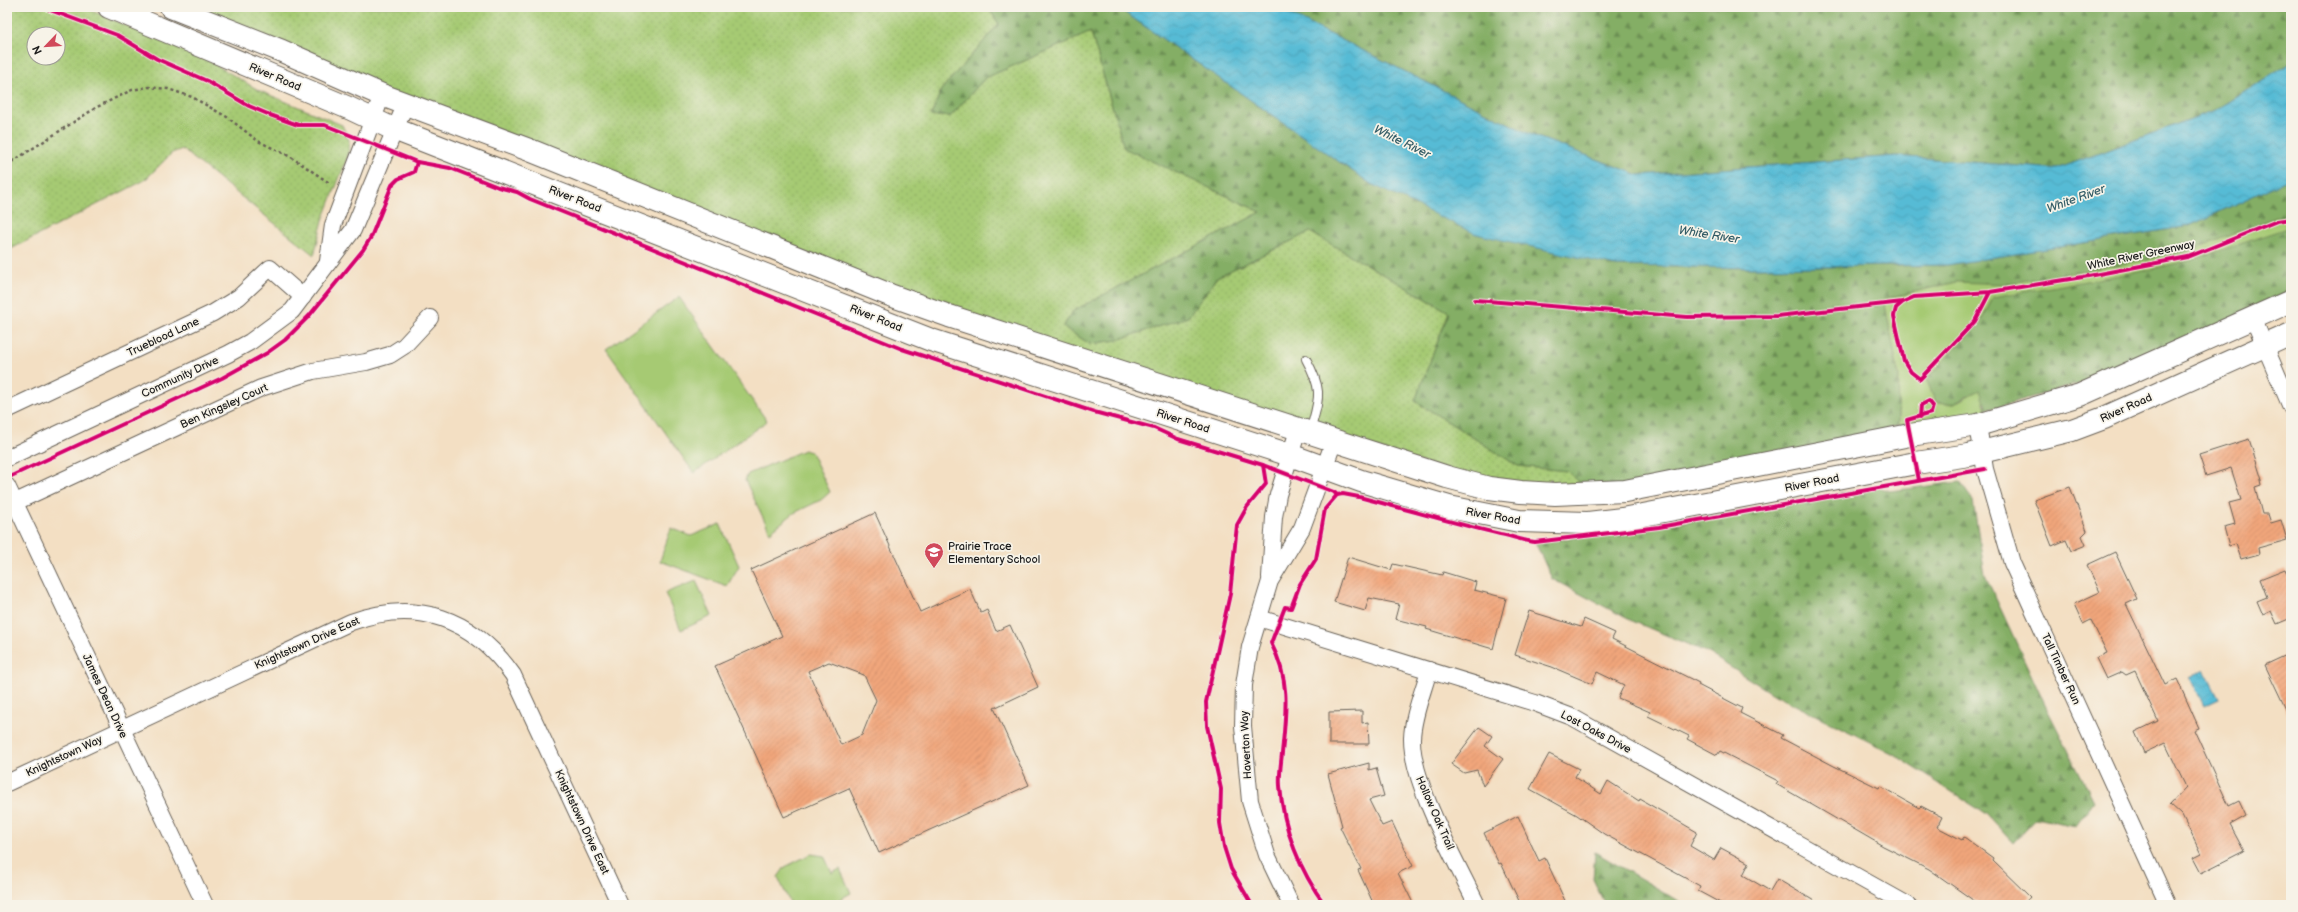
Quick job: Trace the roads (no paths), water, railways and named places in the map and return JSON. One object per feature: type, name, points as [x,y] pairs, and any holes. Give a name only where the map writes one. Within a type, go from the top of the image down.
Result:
[{"type":"main road","name":"River Road","points":[[109,7],[395,129],[932,340],[1449,507],[1519,521],[1588,523],[1622,519],[1911,463],[1981,452],[2072,430],[2104,418],[2291,334]]},
{"type":"main road","points":[[171,7],[282,51],[382,95],[622,187],[890,295],[956,319],[1447,477],[1490,488],[1521,492],[1577,494],[1640,488],[1904,436],[1978,425],[2080,395],[2291,301]]},
{"type":"street","name":"Community Drive","points":[[328,261],[333,225],[382,95]]},
{"type":"street","name":"Community Drive","points":[[7,458],[250,342],[292,311],[328,261],[353,230],[406,104]]},
{"type":"street","name":"Trueblood Lane","points":[[7,410],[213,313],[239,297],[270,268],[303,297]]},
{"type":"street","name":"Ben Kingsley Court","points":[[11,504],[262,388],[313,371],[366,362],[390,355],[404,346],[430,318]]},
{"type":"street","points":[[2253,318],[2291,407]]},
{"type":"street","name":"Tall Timber Run","points":[[1978,425],[1981,452],[2004,539],[2012,563],[2168,905]]},
{"type":"street","name":"Haverton Way","points":[[1291,905],[1267,855],[1256,825],[1250,801],[1245,766],[1243,726],[1244,685],[1250,647],[1270,581],[1274,517],[1278,495],[1290,455],[1304,431]]},
{"type":"street","name":"Haverton Way","points":[[1270,581],[1302,528],[1334,440]]},
{"type":"street","name":"James Dean Drive","points":[[7,486],[11,504],[205,905]]},
{"type":"street","name":"Knightstown Drive East","points":[[121,729],[367,616],[413,612],[442,617],[479,637],[500,656],[513,675],[620,905]]},
{"type":"street","name":"Lost Oaks Drive","points":[[1259,618],[1287,628],[1429,670],[1572,717],[1908,905]]},
{"type":"street","name":"Hollow Oak Trail","points":[[1429,670],[1413,723],[1413,752],[1422,786],[1477,905]]},
{"type":"street","name":"Knightstown Way","points":[[7,783],[121,729]]},
{"type":"lane","points":[[1304,431],[1319,400],[1317,379],[1306,359]]},
{"type":"water","name":"White River","points":[[1117,7],[1276,7],[1532,135],[1639,175],[1896,156],[2057,169],[2215,110],[2291,63],[2291,178],[2189,226],[1947,265],[1757,268],[1616,266],[1476,234],[1371,184]]},
{"type":"water","points":[[2204,669],[2219,699],[2204,706],[2190,677]]},
{"type":"place","name":"Prairie Trace Elementary School","points":[[934,569]]}]
